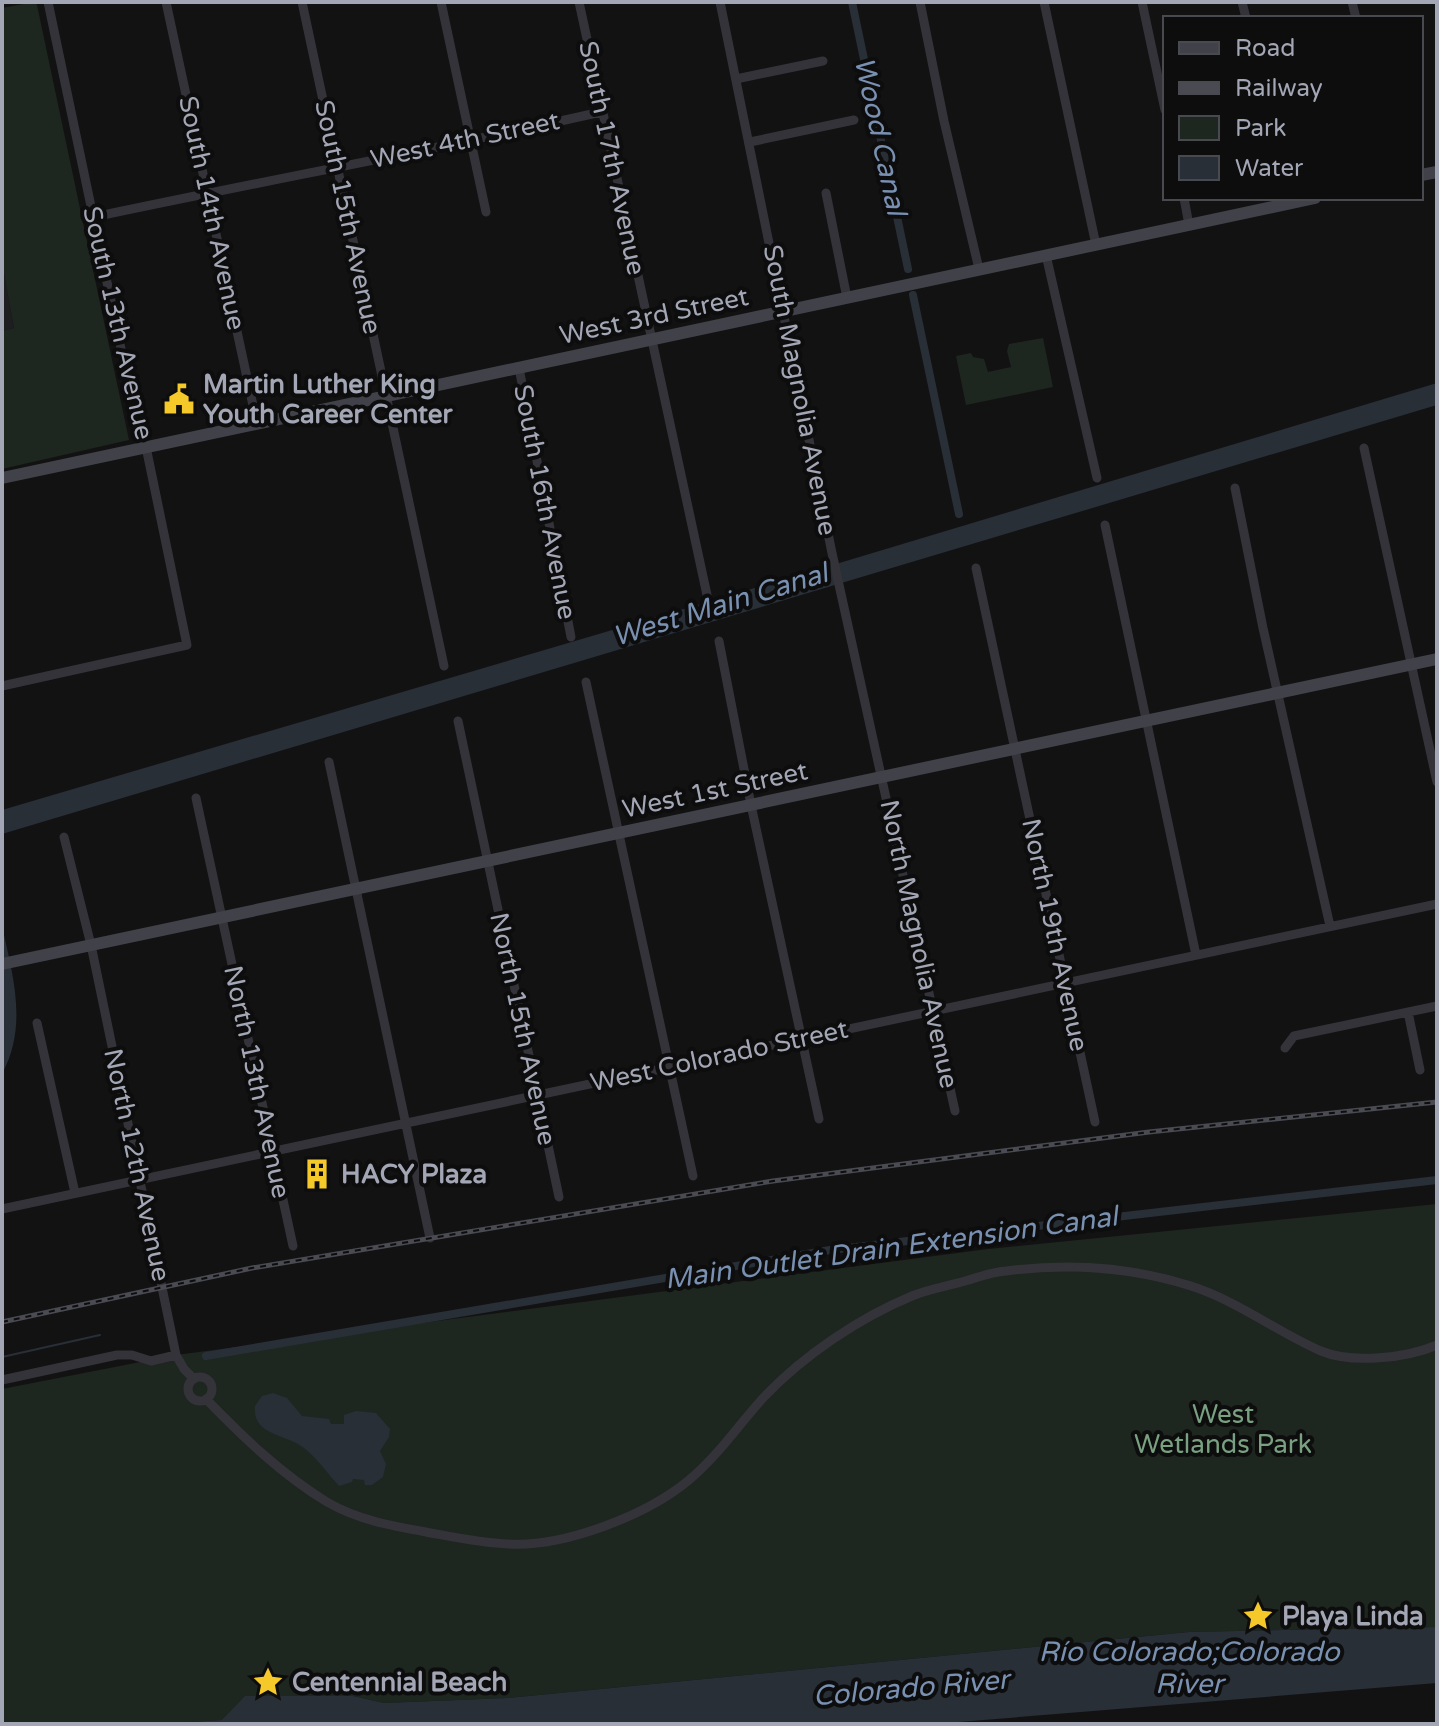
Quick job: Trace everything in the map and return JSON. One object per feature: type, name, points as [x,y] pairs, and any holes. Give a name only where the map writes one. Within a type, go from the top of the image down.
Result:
[{"type":"main road","name":"West 3rd Street","points":[[2,478],[1189,225],[1285,201]]},
{"type":"main road","name":"West 1st Street","points":[[8,963],[1437,659]]},
{"type":"street","name":"South 13th Avenue","points":[[2,686],[187,645],[146,447],[140,439],[48,2]]},
{"type":"street","name":"South 14th Avenue","points":[[166,2],[257,424]]},
{"type":"street","name":"South 15th Avenue","points":[[302,2],[444,666]]},
{"type":"street","points":[[441,2],[486,212]]},
{"type":"street","name":"South 17th Avenue","points":[[579,2],[707,595]]},
{"type":"street","name":"South Magnolia Avenue","points":[[720,2],[834,563],[883,777]]},
{"type":"street","points":[[920,2],[979,269]]},
{"type":"street","points":[[1044,2],[1096,245]]},
{"type":"street","points":[[1142,2],[1163,101]]},
{"type":"street","points":[[736,79],[823,61]]},
{"type":"street","name":"West 4th Street","points":[[94,217],[601,112]]},
{"type":"street","points":[[750,142],[854,120]]},
{"type":"street","points":[[826,193],[847,298]]},
{"type":"street","points":[[1184,200],[1189,225]]},
{"type":"street","points":[[1046,255],[1097,478]]},
{"type":"street","name":"South 16th Avenue","points":[[519,368],[571,637]]},
{"type":"street","points":[[1364,448],[1437,782]]},
{"type":"street","points":[[1235,488],[1330,926]]},
{"type":"street","points":[[1105,525],[1196,955]]},
{"type":"street","name":"North 19th Avenue","points":[[976,568],[1095,1122]]},
{"type":"street","points":[[719,641],[819,1119]]},
{"type":"street","points":[[586,682],[693,1176]]},
{"type":"street","points":[[458,721],[487,861]]},
{"type":"street","points":[[329,762],[430,1238]]},
{"type":"street","name":"North Magnolia Avenue","points":[[883,777],[955,1111]]},
{"type":"street","name":"North 13th Avenue","points":[[196,798],[293,1246]]},
{"type":"street","name":"North 12th Avenue","points":[[64,837],[91,945],[176,1355],[194,1379]]},
{"type":"street","name":"North 15th Avenue","points":[[487,861],[559,1197]]},
{"type":"street","name":"West Colorado Street","points":[[2,1209],[1437,904]]},
{"type":"street","points":[[1285,1048],[1294,1036],[1437,1006]]},
{"type":"street","points":[[1408,1012],[1420,1070]]},
{"type":"street","points":[[37,1023],[75,1193]]},
{"type":"street","points":[[206,1399],[261,1453],[329,1503],[378,1524],[510,1545],[578,1533],[655,1504],[689,1480],[765,1396],[809,1358],[856,1324],[913,1295],[1003,1271],[1066,1266],[1155,1275],[1196,1287],[1230,1302],[1325,1353],[1382,1358],[1437,1345]]},
{"type":"street","points":[[2,1380],[117,1355],[132,1355],[151,1361],[176,1355]]},
{"type":"street","points":[[201,1378],[210,1384],[211,1391],[206,1399],[198,1401],[189,1393],[194,1379],[201,1378]]},
{"type":"shaded area","points":[[2,263],[14,328],[2,331]]},
{"type":"green space","points":[[34,2],[129,440],[2,469],[2,331],[14,328],[2,263],[2,8]]},
{"type":"green space","points":[[1043,338],[1053,387],[966,405],[956,356],[971,353],[973,357],[984,359],[988,372],[1011,367],[1007,351],[1009,344]]},
{"type":"green space","name":"West Wetlands Park","points":[[1437,1204],[1437,1627],[1189,1632],[508,1698],[384,1703],[353,1696],[223,1720],[157,1724],[2,1724],[2,1389],[176,1355],[988,1249]]},
{"type":"water","name":"West Main Canal","points":[[1437,383],[1437,405],[2,834],[2,810]]},
{"type":"water","points":[[2,926],[14,982],[16,1019],[15,1038],[2,1074]]},
{"type":"water","points":[[273,1393],[287,1398],[302,1416],[329,1419],[331,1424],[344,1424],[344,1415],[356,1411],[376,1413],[390,1429],[389,1437],[380,1451],[386,1464],[383,1477],[372,1485],[353,1479],[339,1486],[304,1448],[272,1433],[259,1423],[255,1406],[262,1396]]},
{"type":"water","name":"Río Colorado;Colorado River","points":[[1437,1627],[1437,1683],[934,1724],[157,1724],[222,1720],[245,1696],[353,1696],[384,1703],[508,1698],[1189,1632]]},
{"type":"waterway","name":"Wood Canal","points":[[852,2],[908,269]]},
{"type":"waterway","name":"Wood Canal","points":[[913,295],[959,514]]},
{"type":"waterway","name":"Main Outlet Drain Extension Canal","points":[[206,1356],[830,1250],[1437,1180]]},
{"type":"waterway","name":"Main Outlet Drain Extension Canal","points":[[2,1357],[100,1335]]},
{"type":"railway","points":[[2,1322],[252,1268],[773,1181],[1149,1132],[1437,1102]]},
{"type":"place","name":"Martin Luther King Youth Career Center","points":[[179,399]]},
{"type":"place","name":"HACY Plaza","points":[[317,1174]]},
{"type":"place","name":"Playa Linda","points":[[1258,1616]]},
{"type":"place","name":"Centennial Beach","points":[[268,1682]]},
{"type":"water label","name":"Colorado River","points":[[911,1688]]}]
